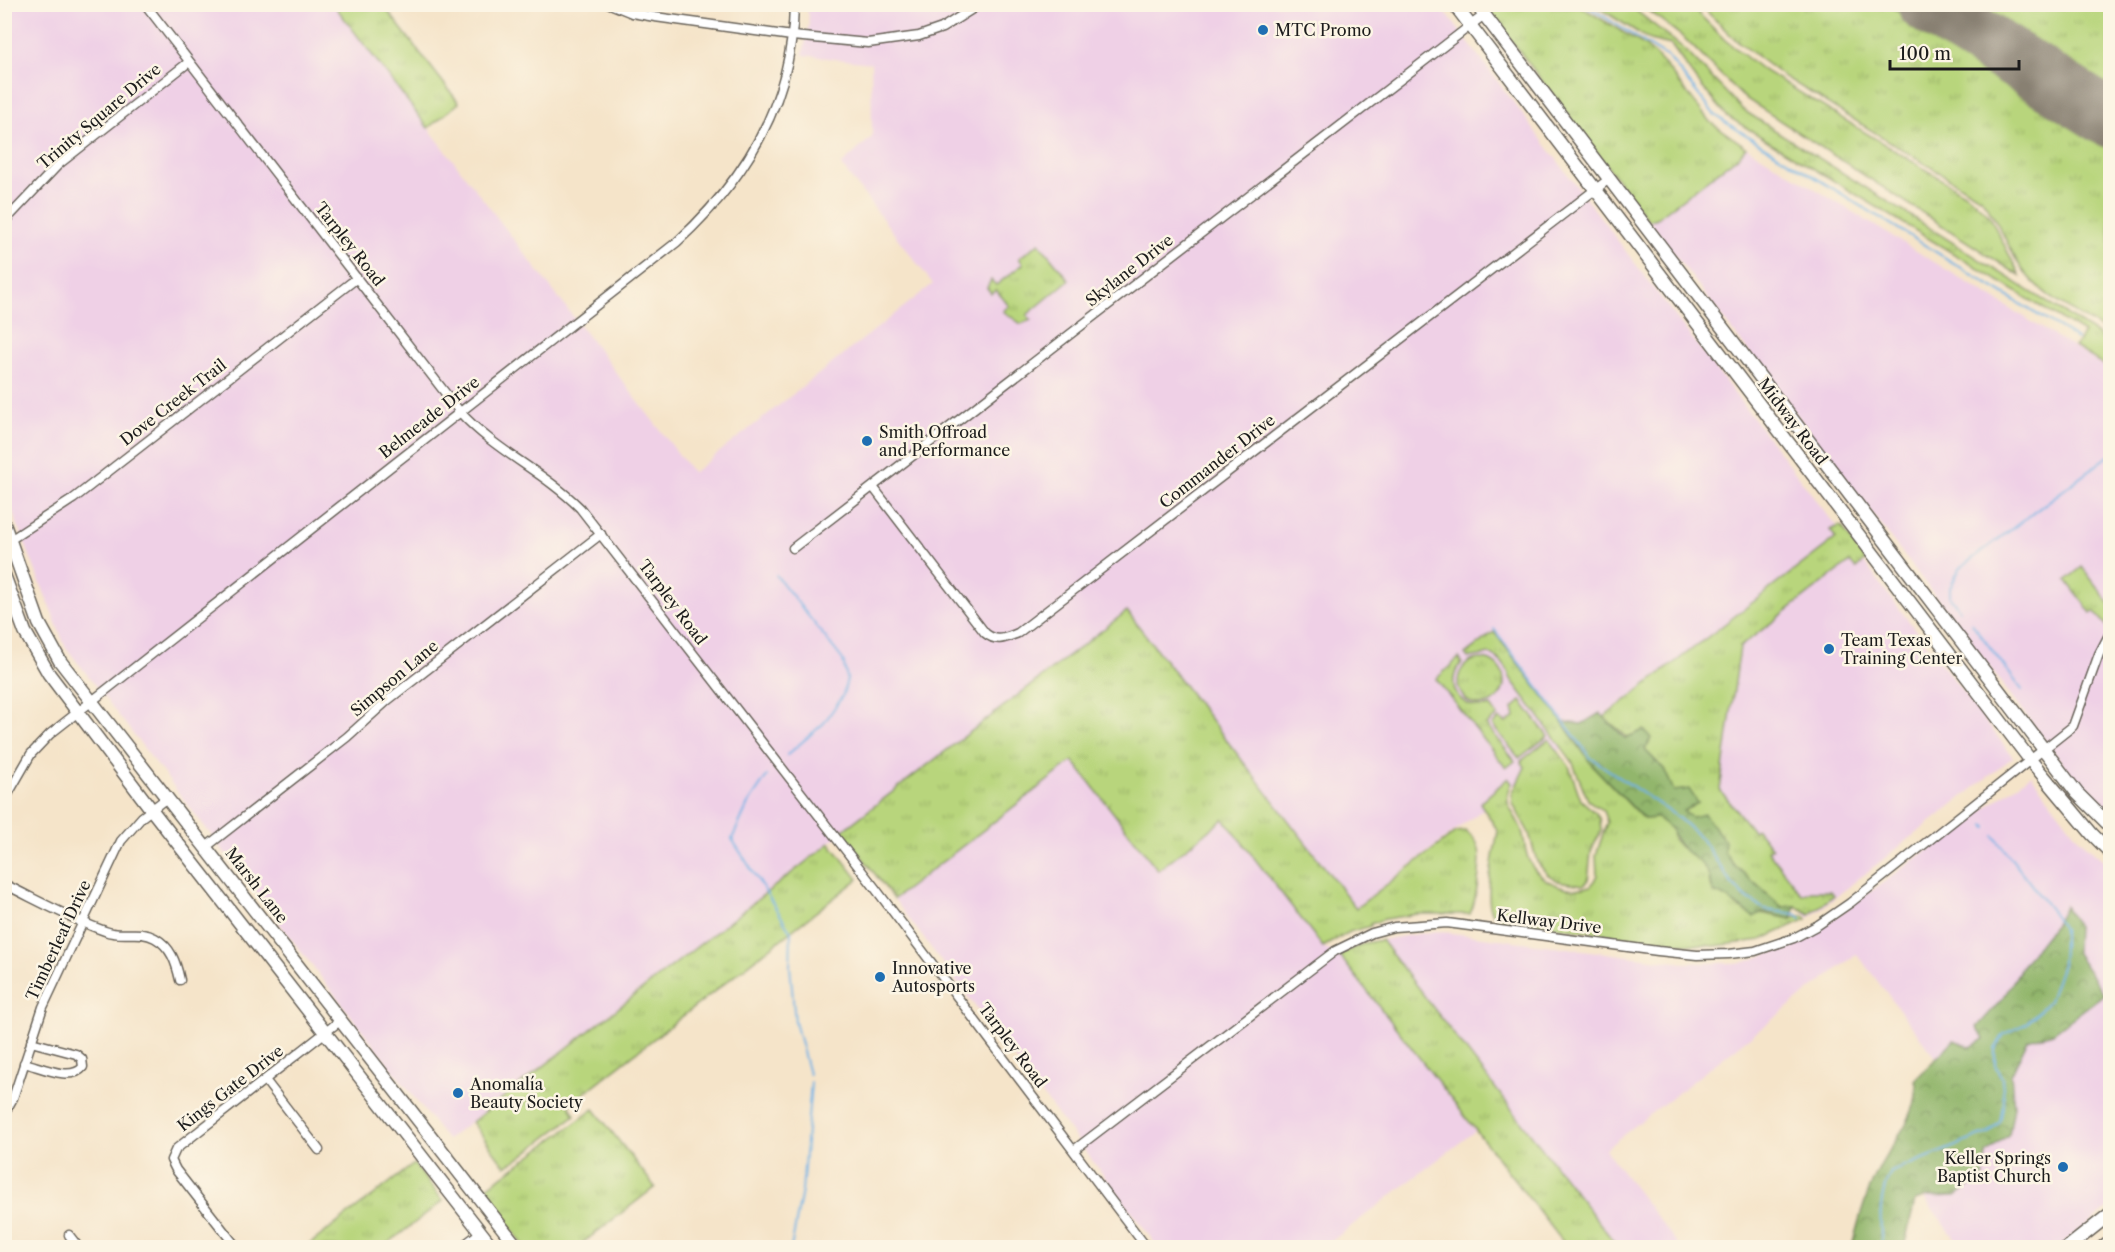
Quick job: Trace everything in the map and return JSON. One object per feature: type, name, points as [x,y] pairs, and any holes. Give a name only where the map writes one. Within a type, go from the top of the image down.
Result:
[{"type":"main road","name":"Midway Road","points":[[1455,4],[2031,761],[2110,852]]},
{"type":"main road","name":"Midway Road","points":[[1476,4],[2077,793],[2110,826]]},
{"type":"main road","points":[[1767,413],[1781,403]]},
{"type":"main road","name":"Marsh Lane","points":[[4,524],[8,543],[46,639],[84,694],[92,699],[518,1248]]},
{"type":"main road","points":[[1880,562],[1894,552]]},
{"type":"main road","points":[[4,575],[33,648],[78,711],[151,809],[493,1248]]},
{"type":"main road","points":[[2067,1248],[2110,1214]]},
{"type":"main road","points":[[2102,1248],[2110,1241]]},
{"type":"street","name":"Tarpley Road","points":[[145,4],[460,412],[492,444],[567,495],[601,534],[1147,1248]]},
{"type":"street","points":[[610,4],[632,13],[655,17],[792,36],[885,43],[919,36],[942,28],[980,4]]},
{"type":"street","name":"Belmeade Drive","points":[[4,801],[31,754],[50,734],[677,242],[720,200],[748,161],[764,131],[782,80],[792,36],[794,4]]},
{"type":"street","name":"Skylane Drive","points":[[793,548],[1484,15]]},
{"type":"street","name":"Trinity Square Drive","points":[[4,222],[59,164],[189,62]]},
{"type":"street","name":"Commander Drive","points":[[873,487],[985,633],[992,639],[1002,640],[1018,633],[1609,179]]},
{"type":"street","name":"Dove Creek Trail","points":[[8,543],[73,499],[357,278]]},
{"type":"street","name":"Simpson Lane","points":[[206,847],[347,737],[388,700],[601,534]]},
{"type":"street","name":"Kellway Drive","points":[[1074,1150],[1318,962],[1372,933],[1411,924],[1447,923],[1697,955],[1755,951],[1794,938],[1827,919],[2073,726],[2099,654],[2110,633]]},
{"type":"street","name":"Timberleaf Drive","points":[[4,1114],[13,1098],[43,1007],[122,842],[131,828],[168,797]]},
{"type":"street","points":[[4,884],[114,934],[146,934],[155,938],[176,960],[180,980]]},
{"type":"street","name":"Kings Gate Drive","points":[[237,1248],[176,1170],[171,1160],[176,1149],[341,1020]]},
{"type":"street","points":[[24,1063],[71,1074],[79,1072],[83,1067],[82,1059],[76,1054],[31,1042]]},
{"type":"street","points":[[265,1080],[320,1150]]},
{"type":"street","points":[[460,1248],[481,1232]]},
{"type":"street","points":[[69,1234],[79,1248]]},
{"type":"shaded area","points":[[5,5],[334,5],[693,473],[933,284],[841,165],[872,137],[871,63],[803,55],[809,23],[807,5],[1440,5],[2013,757],[1809,918],[1635,692],[1356,907],[1127,611],[447,1140],[65,646],[5,492]]},
{"type":"shaded area","points":[[1745,146],[2110,370],[2110,817],[2080,786],[1649,221]]},
{"type":"shaded area","points":[[1073,761],[1158,870],[1224,819],[1323,947],[1342,958],[1475,1131],[1324,1247],[1158,1247],[894,899]]},
{"type":"shaded area","points":[[2031,775],[2079,839],[2110,866],[2110,1207],[2058,1247],[1962,1247],[1923,1197],[1996,1137],[1857,954],[1605,1149],[1680,1247],[1618,1247],[1381,940],[1436,931],[1683,963],[1742,963],[1800,943]]},
{"type":"green space","points":[[1558,4],[1562,7],[1580,6],[1646,46],[1665,65],[1710,122],[1746,147],[1739,156],[1657,218],[1649,221],[1484,5]]},
{"type":"green space","points":[[334,5],[383,5],[459,103],[428,128]]},
{"type":"green space","points":[[1594,5],[1629,5],[1683,48],[1743,110],[2110,342],[2110,369],[2075,347],[2084,333],[1727,116],[1696,80],[1671,45],[1650,40]]},
{"type":"green space","points":[[1642,5],[1690,5],[1725,40],[1760,68],[1969,196],[1989,215],[2020,276],[1742,96],[1685,39]]},
{"type":"green space","points":[[1700,5],[1888,5],[2110,141],[2110,334],[2048,295],[2026,275],[1992,213],[1981,198],[1783,76],[1736,40]]},
{"type":"green space","points":[[1962,5],[2110,5],[2110,96]]},
{"type":"green space","points":[[1039,243],[1069,280],[1027,315],[1031,320],[1021,324],[1003,311],[1009,306],[996,290],[991,293],[987,288],[991,280],[996,285],[1023,264],[1019,258]]},
{"type":"green space","points":[[1838,526],[1842,527],[1865,561],[1856,569],[1850,562],[1740,647],[1720,790],[1753,831],[1757,829],[1772,848],[1768,851],[1802,895],[1811,891],[1831,891],[1834,895],[1810,914],[1796,906],[1782,907],[1733,864],[1683,811],[1698,803],[1674,792],[1664,769],[1604,717],[1836,538],[1830,530]]},
{"type":"green space","points":[[2082,567],[2110,604],[2110,622],[2107,626],[2094,611],[2091,613],[2066,580]]},
{"type":"green space","points":[[1127,611],[1356,908],[1456,832],[1465,831],[1476,841],[1480,860],[1470,914],[1417,914],[1385,919],[1370,924],[1371,926],[1349,932],[1323,947],[1224,819],[1158,870],[1073,761],[894,899],[842,831]]},
{"type":"green space","points":[[1494,632],[1582,747],[1592,765],[1643,819],[1657,818],[1672,829],[1673,839],[1680,847],[1697,858],[1708,872],[1710,885],[1714,892],[1731,898],[1740,909],[1791,919],[1804,915],[1807,919],[1761,940],[1715,946],[1660,942],[1497,918],[1492,912],[1489,891],[1498,831],[1480,803],[1508,778],[1512,783],[1508,801],[1522,830],[1528,858],[1538,874],[1554,884],[1573,888],[1591,886],[1597,875],[1596,855],[1607,822],[1603,811],[1588,800],[1572,761],[1510,678],[1503,664],[1490,654],[1468,658],[1465,654]]},
{"type":"green space","points":[[1459,658],[1462,663],[1456,672],[1455,689],[1464,702],[1481,707],[1491,706],[1498,716],[1486,725],[1515,761],[1506,768],[1436,679]]},
{"type":"green space","points":[[1481,659],[1490,660],[1498,665],[1503,673],[1503,691],[1498,699],[1490,704],[1481,705],[1472,704],[1464,699],[1459,691],[1458,682],[1459,673],[1464,665],[1472,660]]},
{"type":"green space","points":[[1521,701],[1548,736],[1519,758],[1492,725],[1499,719],[1506,723],[1515,717],[1513,708]]},
{"type":"green space","points":[[1600,713],[1625,738],[1644,730],[1651,738],[1645,750],[1664,769],[1674,791],[1689,789],[1698,803],[1683,811],[1691,817],[1704,814],[1725,841],[1724,852],[1733,864],[1782,907],[1796,906],[1792,919],[1763,912],[1754,917],[1714,892],[1706,869],[1677,842],[1672,829],[1657,818],[1644,819],[1592,765],[1562,722],[1582,724]]},
{"type":"green space","points":[[1549,739],[1569,766],[1581,800],[1596,813],[1600,820],[1601,831],[1591,851],[1588,881],[1583,885],[1558,881],[1547,874],[1537,862],[1529,833],[1513,804],[1512,794],[1525,767],[1521,761]]},
{"type":"green space","points":[[830,843],[858,879],[569,1105],[575,1115],[518,1159],[505,1166],[472,1122]]},
{"type":"green space","points":[[2065,906],[2077,925],[2076,953],[2104,994],[2053,1033],[2028,1040],[2011,1075],[2014,1107],[2009,1134],[1986,1154],[1984,1176],[1956,1196],[1927,1197],[1915,1201],[1904,1247],[1852,1247],[1863,1207],[1875,1177],[1911,1115],[1915,1103],[1915,1080],[1954,1040],[1971,1047],[1984,1039],[1977,1027],[2004,997],[2024,963],[2056,923]]},
{"type":"green space","points":[[1381,940],[1618,1247],[1567,1247],[1339,955],[1365,943]]},
{"type":"green space","points":[[594,1109],[655,1187],[576,1248],[525,1247],[482,1191]]},
{"type":"green space","points":[[414,1164],[443,1201],[383,1247],[306,1247]]},
{"type":"waterway","points":[[1584,4],[1669,58],[1714,114],[1725,122],[2077,339]]},
{"type":"waterway","points":[[1960,610],[1950,597],[1950,588],[1960,568],[2110,455]]},
{"type":"waterway","points":[[776,575],[843,660],[847,679],[843,695],[824,723],[787,755]]},
{"type":"waterway","points":[[1971,622],[2022,690]]},
{"type":"waterway","points":[[1494,629],[1591,758],[1676,816],[1700,837],[1732,884],[1748,899],[1766,910],[1796,914],[1801,918]]},
{"type":"waterway","points":[[767,776],[748,804],[732,839],[791,932],[790,966],[795,1022],[809,1074]]},
{"type":"waterway","points":[[1882,1248],[1882,1200],[1891,1172],[1988,1133],[2000,1122],[2004,1101],[2002,1078],[1995,1065],[1995,1049],[2004,1034],[2026,1024],[2049,1001],[2062,964],[2063,929],[1994,836]]},
{"type":"waterway","points":[[791,1248],[802,1191],[811,1082]]},
{"type":"runway","points":[[1926,4],[2110,119]]},
{"type":"place","name":"MTC Promo","points":[[1263,30]]},
{"type":"place","name":"Smith Offroad and Performance","points":[[867,441]]},
{"type":"place","name":"Team Texas Training Center","points":[[1829,649]]},
{"type":"place","name":"Innovative Autosports","points":[[880,977]]},
{"type":"place","name":"Anomalía Beauty Society","points":[[458,1093]]},
{"type":"place","name":"Keller Springs Baptist Church","points":[[2063,1167]]}]
